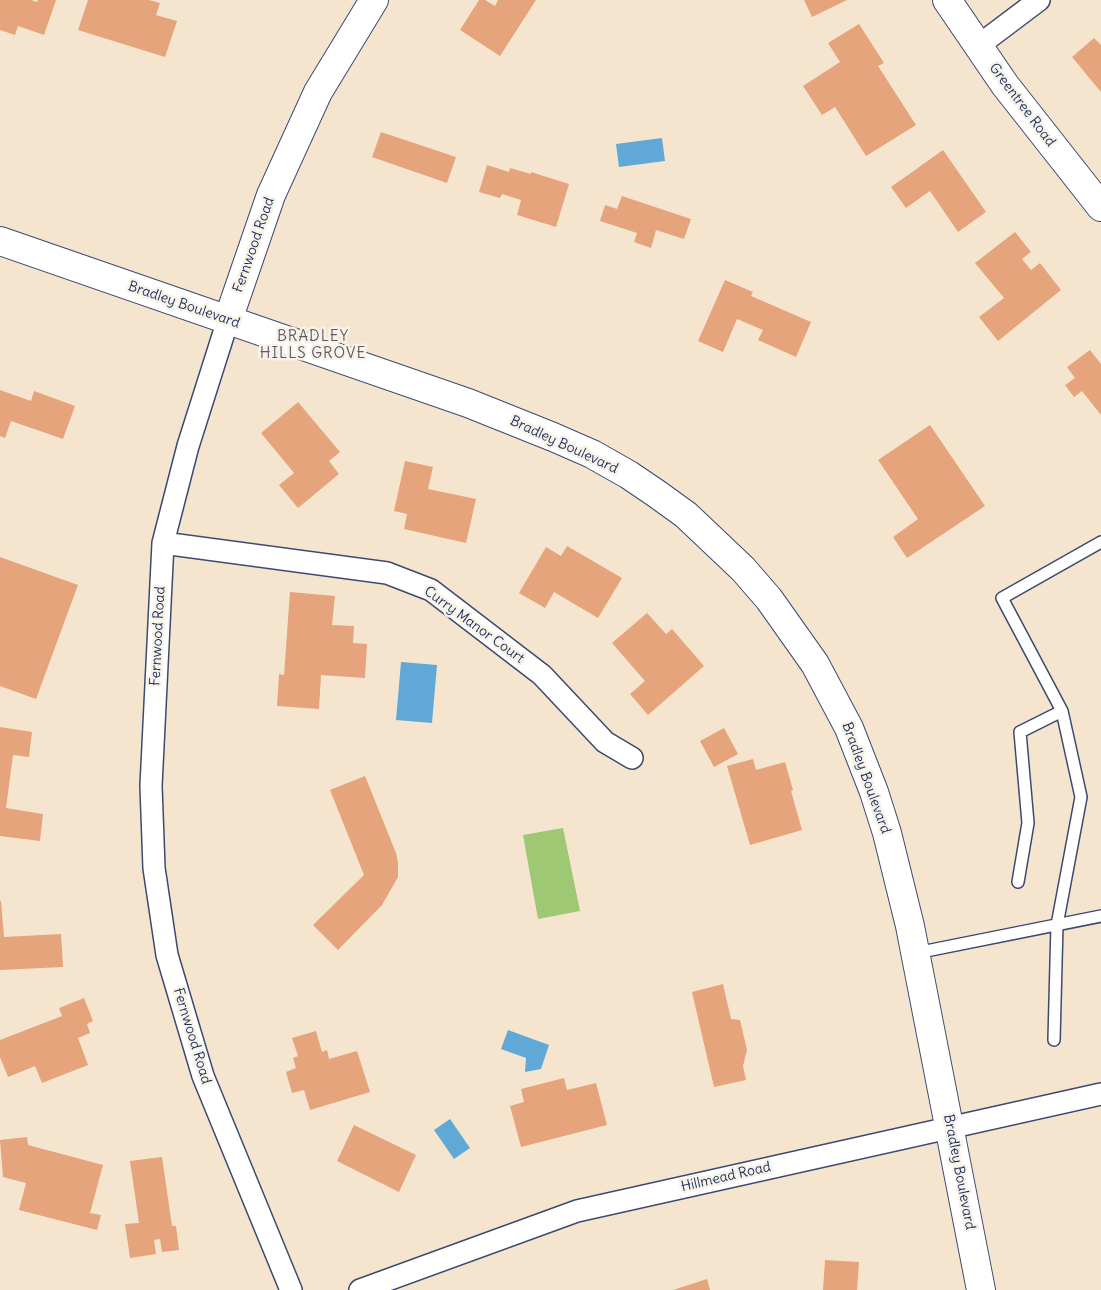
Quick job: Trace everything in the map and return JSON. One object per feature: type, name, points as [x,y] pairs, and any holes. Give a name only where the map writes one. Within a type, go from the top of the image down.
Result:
[{"type":"main road","name":"Fernwood Road","points":[[228,320],[271,195],[318,92],[374,0]]},
{"type":"main road","name":"Greentree Road","points":[[947,0],[1005,85],[1101,207]]},
{"type":"main road","name":"Bradley Boulevard","points":[[0,240],[468,403],[592,454],[630,475],[686,516],[716,543],[769,599],[815,664],[849,728],[888,833],[916,953],[981,1290]]},
{"type":"street","points":[[978,46],[1039,0]]},
{"type":"street","name":"Fernwood Road","points":[[228,320],[188,446],[163,543],[151,786],[154,868],[167,955],[203,1076],[291,1290]]},
{"type":"street","name":"Curry Manor Court","points":[[163,543],[387,573],[431,590],[542,676],[605,742],[632,758]]},
{"type":"street","name":"Hillmead Road","points":[[360,1290],[577,1211],[950,1126],[1101,1094]]},
{"type":"lane","points":[[1054,1040],[1057,925],[1081,797],[1062,711],[1002,598],[1101,542]]},
{"type":"lane","points":[[1018,882],[1028,823],[1020,732],[1062,711]]},
{"type":"lane","points":[[916,953],[1101,916]]},
{"type":"green space","points":[[563,828],[580,911],[538,919],[523,835]]},
{"type":"water","points":[[662,138],[665,161],[619,167],[616,144]]},
{"type":"water","points":[[401,662],[437,665],[432,723],[396,720]]},
{"type":"water","points":[[508,1030],[549,1045],[541,1069],[525,1072],[526,1058],[501,1049]]},
{"type":"water","points":[[450,1119],[470,1148],[454,1159],[434,1130]]},
{"type":"building","points":[[0,0],[31,0],[37,2],[38,0],[56,0],[44,35],[18,26],[15,35],[0,30]]},
{"type":"building","points":[[88,0],[149,0],[160,3],[156,15],[177,21],[165,57],[78,30]]},
{"type":"building","points":[[479,0],[485,0],[495,6],[498,0],[536,0],[500,56],[460,30]]},
{"type":"building","points":[[804,0],[847,0],[812,17]]},
{"type":"building","points":[[859,24],[884,63],[878,66],[916,125],[866,156],[835,107],[822,115],[803,86],[840,62],[828,43]]},
{"type":"building","points":[[1094,38],[1101,45],[1101,92],[1072,57]]},
{"type":"building","points":[[381,132],[456,157],[447,183],[372,157]]},
{"type":"building","points":[[943,150],[986,212],[958,232],[930,191],[906,208],[891,187]]},
{"type":"building","points":[[487,165],[509,172],[510,168],[531,174],[531,172],[569,184],[556,227],[517,215],[521,200],[502,194],[500,198],[479,192]]},
{"type":"building","points":[[622,196],[691,219],[684,239],[656,230],[651,248],[634,242],[637,233],[600,221],[605,205],[617,209]]},
{"type":"building","points":[[1015,232],[1031,252],[1022,259],[1031,270],[1040,263],[1061,290],[998,341],[979,317],[1004,298],[975,263]]},
{"type":"building","points":[[725,280],[753,292],[751,296],[811,322],[796,357],[758,340],[763,330],[737,319],[723,352],[698,341]]},
{"type":"building","points":[[1090,350],[1101,364],[1101,415],[1082,391],[1074,397],[1065,385],[1075,378],[1067,367]]},
{"type":"building","points":[[0,390],[31,401],[34,391],[75,406],[63,439],[11,421],[5,438],[0,436]]},
{"type":"building","points":[[298,402],[340,452],[329,461],[339,474],[298,508],[279,485],[294,473],[261,433]]},
{"type":"building","points":[[930,425],[985,506],[907,558],[893,537],[918,519],[878,460]]},
{"type":"building","points":[[405,461],[433,467],[428,489],[476,499],[466,543],[404,529],[407,514],[394,511]]},
{"type":"building","points":[[567,546],[622,578],[598,618],[554,592],[545,608],[519,593],[546,547],[561,556]]},
{"type":"building","points":[[0,557],[78,585],[36,699],[0,686]]},
{"type":"building","points":[[290,592],[335,596],[332,625],[354,626],[353,643],[367,644],[365,678],[321,675],[319,709],[277,706],[279,674],[284,675]]},
{"type":"building","points":[[647,613],[666,634],[672,629],[704,666],[648,715],[630,694],[645,681],[612,643]]},
{"type":"building","points":[[0,727],[32,732],[29,757],[13,755],[6,808],[43,814],[40,841],[0,836]]},
{"type":"building","points":[[724,728],[738,754],[714,767],[700,741]]},
{"type":"building","points":[[753,759],[756,770],[785,762],[802,830],[750,845],[727,766]]},
{"type":"building","points":[[365,776],[396,853],[398,877],[382,905],[338,950],[313,925],[364,875],[330,790]]},
{"type":"building","points":[[0,901],[4,937],[61,934],[63,967],[0,970]]},
{"type":"building","points":[[723,984],[731,1019],[740,1020],[747,1050],[743,1066],[746,1080],[714,1087],[692,992]]},
{"type":"building","points":[[84,998],[93,1021],[87,1024],[90,1033],[78,1038],[88,1065],[42,1083],[35,1066],[8,1077],[0,1057],[0,1040],[62,1016],[59,1008]]},
{"type":"building","points":[[316,1031],[322,1052],[327,1050],[329,1059],[357,1051],[370,1092],[310,1110],[304,1090],[292,1093],[286,1072],[296,1068],[293,1058],[298,1056],[292,1038]]},
{"type":"building","points":[[564,1078],[567,1090],[596,1083],[607,1125],[521,1147],[510,1106],[524,1102],[521,1089]]},
{"type":"building","points":[[354,1125],[416,1155],[399,1192],[337,1161]]},
{"type":"building","points":[[27,1137],[28,1145],[103,1165],[90,1213],[101,1215],[97,1230],[19,1210],[26,1183],[3,1177],[0,1140]]},
{"type":"building","points":[[162,1157],[172,1226],[176,1226],[179,1250],[162,1252],[160,1239],[154,1240],[156,1254],[130,1258],[125,1224],[139,1223],[130,1161]]},
{"type":"building","points":[[825,1260],[859,1262],[857,1290],[823,1290]]},
{"type":"building","points":[[707,1279],[710,1290],[673,1290]]},
{"type":"district","name":"BRADLEY HILLS GROVE","points":[[313,346]]}]
